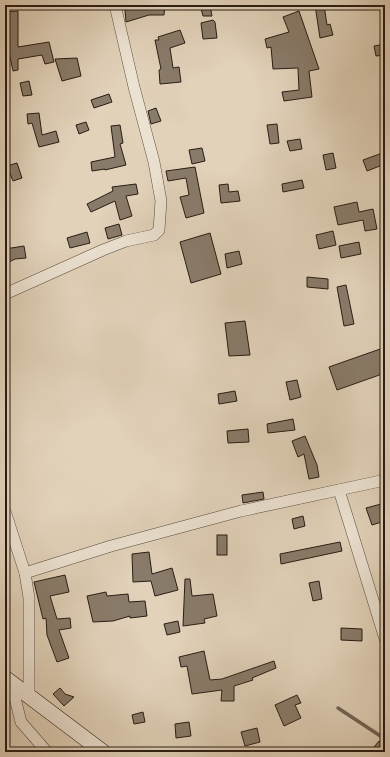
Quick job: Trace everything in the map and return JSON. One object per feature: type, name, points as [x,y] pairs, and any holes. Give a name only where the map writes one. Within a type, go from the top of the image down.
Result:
[{"type":"street","points":[[5,294],[108,248],[126,241],[154,235],[159,230],[161,202],[154,162],[134,87],[116,5]]},
{"type":"street","points":[[25,573],[111,546],[241,511],[385,480]]},
{"type":"street","points":[[339,490],[385,639]]},
{"type":"street","points":[[5,511],[25,573],[29,598],[29,695]]},
{"type":"street","points":[[8,680],[103,752]]},
{"type":"street","points":[[8,680],[21,722],[47,752]]},
{"type":"building","points":[[151,5],[165,5],[164,15],[149,15],[126,22],[125,10]]},
{"type":"building","points":[[200,5],[210,5],[212,16],[203,16]]},
{"type":"building","points":[[315,5],[324,5],[327,25],[330,24],[333,35],[320,38]]},
{"type":"building","points":[[18,11],[18,47],[49,42],[54,62],[45,64],[42,55],[18,59],[18,70],[13,71],[6,38],[6,12]]},
{"type":"building","points":[[299,11],[319,69],[309,71],[312,97],[284,101],[282,92],[299,90],[298,68],[273,69],[271,47],[267,48],[265,39],[289,32],[283,17]]},
{"type":"building","points":[[213,20],[215,22],[217,38],[203,39],[201,23]]},
{"type":"building","points":[[180,30],[185,43],[170,48],[173,68],[179,67],[181,82],[160,84],[159,70],[161,69],[155,40],[159,40],[158,37]]},
{"type":"building","points":[[385,44],[385,55],[376,56],[374,46]]},
{"type":"building","points":[[77,58],[81,76],[62,81],[55,59]]},
{"type":"building","points":[[29,81],[32,95],[23,96],[20,83]]},
{"type":"building","points":[[109,94],[112,102],[94,108],[91,100]]},
{"type":"building","points":[[156,108],[161,121],[151,124],[148,111]]},
{"type":"building","points":[[39,113],[42,135],[56,131],[59,142],[39,147],[32,123],[28,124],[27,114]]},
{"type":"building","points":[[86,122],[89,130],[79,134],[76,125]]},
{"type":"building","points":[[277,124],[279,143],[270,144],[267,125]]},
{"type":"building","points":[[120,125],[123,143],[120,144],[126,165],[105,170],[92,171],[91,162],[115,157],[111,126]]},
{"type":"building","points":[[300,139],[302,149],[290,151],[287,141]]},
{"type":"building","points":[[202,148],[205,161],[192,164],[189,150]]},
{"type":"building","points":[[385,152],[385,164],[367,171],[363,160]]},
{"type":"building","points":[[333,153],[336,168],[326,170],[323,155]]},
{"type":"building","points":[[17,163],[22,178],[13,181],[7,166]]},
{"type":"building","points":[[195,167],[204,213],[186,218],[180,197],[189,195],[186,178],[168,181],[166,171]]},
{"type":"building","points":[[302,180],[304,188],[283,192],[282,184]]},
{"type":"building","points":[[136,184],[138,194],[126,196],[132,216],[120,220],[115,201],[91,212],[87,204],[113,191],[112,187]]},
{"type":"building","points":[[228,184],[229,192],[238,191],[240,201],[221,203],[219,185]]},
{"type":"building","points":[[357,202],[359,212],[373,209],[377,229],[365,231],[363,220],[338,225],[334,207]]},
{"type":"building","points":[[119,224],[122,235],[108,239],[105,228]]},
{"type":"building","points":[[333,231],[336,245],[319,249],[316,235]]},
{"type":"building","points":[[87,232],[90,243],[70,248],[67,238]]},
{"type":"building","points":[[210,233],[221,274],[191,283],[180,242]]},
{"type":"building","points":[[359,242],[361,254],[341,258],[339,246]]},
{"type":"building","points":[[24,246],[26,258],[15,259],[5,264],[5,249]]},
{"type":"building","points":[[239,251],[242,264],[227,268],[225,254]]},
{"type":"building","points":[[307,277],[328,279],[328,289],[307,287]]},
{"type":"building","points":[[346,285],[354,324],[344,326],[337,287]]},
{"type":"building","points":[[245,321],[250,355],[229,356],[225,323]]},
{"type":"building","points":[[383,348],[385,354],[385,373],[337,390],[329,367]]},
{"type":"building","points":[[297,380],[301,397],[290,400],[286,382]]},
{"type":"building","points":[[235,391],[237,401],[219,404],[218,394]]},
{"type":"building","points":[[293,419],[295,430],[268,433],[267,424]]},
{"type":"building","points":[[248,429],[249,442],[228,443],[227,431]]},
{"type":"building","points":[[305,436],[317,465],[319,477],[309,479],[304,454],[298,457],[292,441]]},
{"type":"building","points":[[263,492],[264,499],[243,503],[242,495]]},
{"type":"building","points":[[385,503],[385,521],[372,525],[366,508]]},
{"type":"building","points":[[303,516],[305,526],[294,529],[292,519]]},
{"type":"building","points":[[217,535],[227,535],[227,555],[217,555]]},
{"type":"building","points":[[340,542],[342,551],[281,564],[280,554]]},
{"type":"building","points":[[149,552],[152,574],[172,568],[178,590],[155,596],[151,581],[133,582],[132,554]]},
{"type":"building","points":[[65,575],[69,592],[50,596],[57,619],[70,618],[71,628],[59,630],[69,658],[57,662],[47,635],[46,618],[43,619],[34,582]]},
{"type":"building","points":[[185,579],[190,579],[192,596],[213,594],[217,616],[204,619],[205,623],[183,626]]},
{"type":"building","points":[[319,581],[322,599],[313,601],[309,583]]},
{"type":"building","points":[[106,592],[107,596],[128,594],[129,602],[145,601],[147,616],[130,618],[130,616],[113,621],[93,622],[87,596]]},
{"type":"building","points":[[178,621],[180,632],[167,635],[164,624]]},
{"type":"building","points":[[341,628],[362,629],[362,641],[341,640]]},
{"type":"building","points":[[204,651],[210,680],[222,679],[274,661],[276,668],[252,678],[253,680],[234,686],[234,701],[221,701],[222,690],[192,694],[187,666],[181,667],[179,657]]},
{"type":"building","points":[[60,688],[65,694],[74,697],[64,706],[53,694]]},
{"type":"building","points":[[297,695],[301,703],[295,705],[301,718],[284,726],[275,705]]},
{"type":"building","points":[[143,712],[145,722],[134,724],[132,715]]},
{"type":"building","points":[[189,722],[191,736],[176,738],[175,724]]},
{"type":"building","points":[[257,728],[260,742],[245,746],[241,732]]},
{"type":"building","points":[[379,741],[385,746],[385,752],[370,752]]},
{"type":"waterway","points":[[338,708],[385,739]]}]
